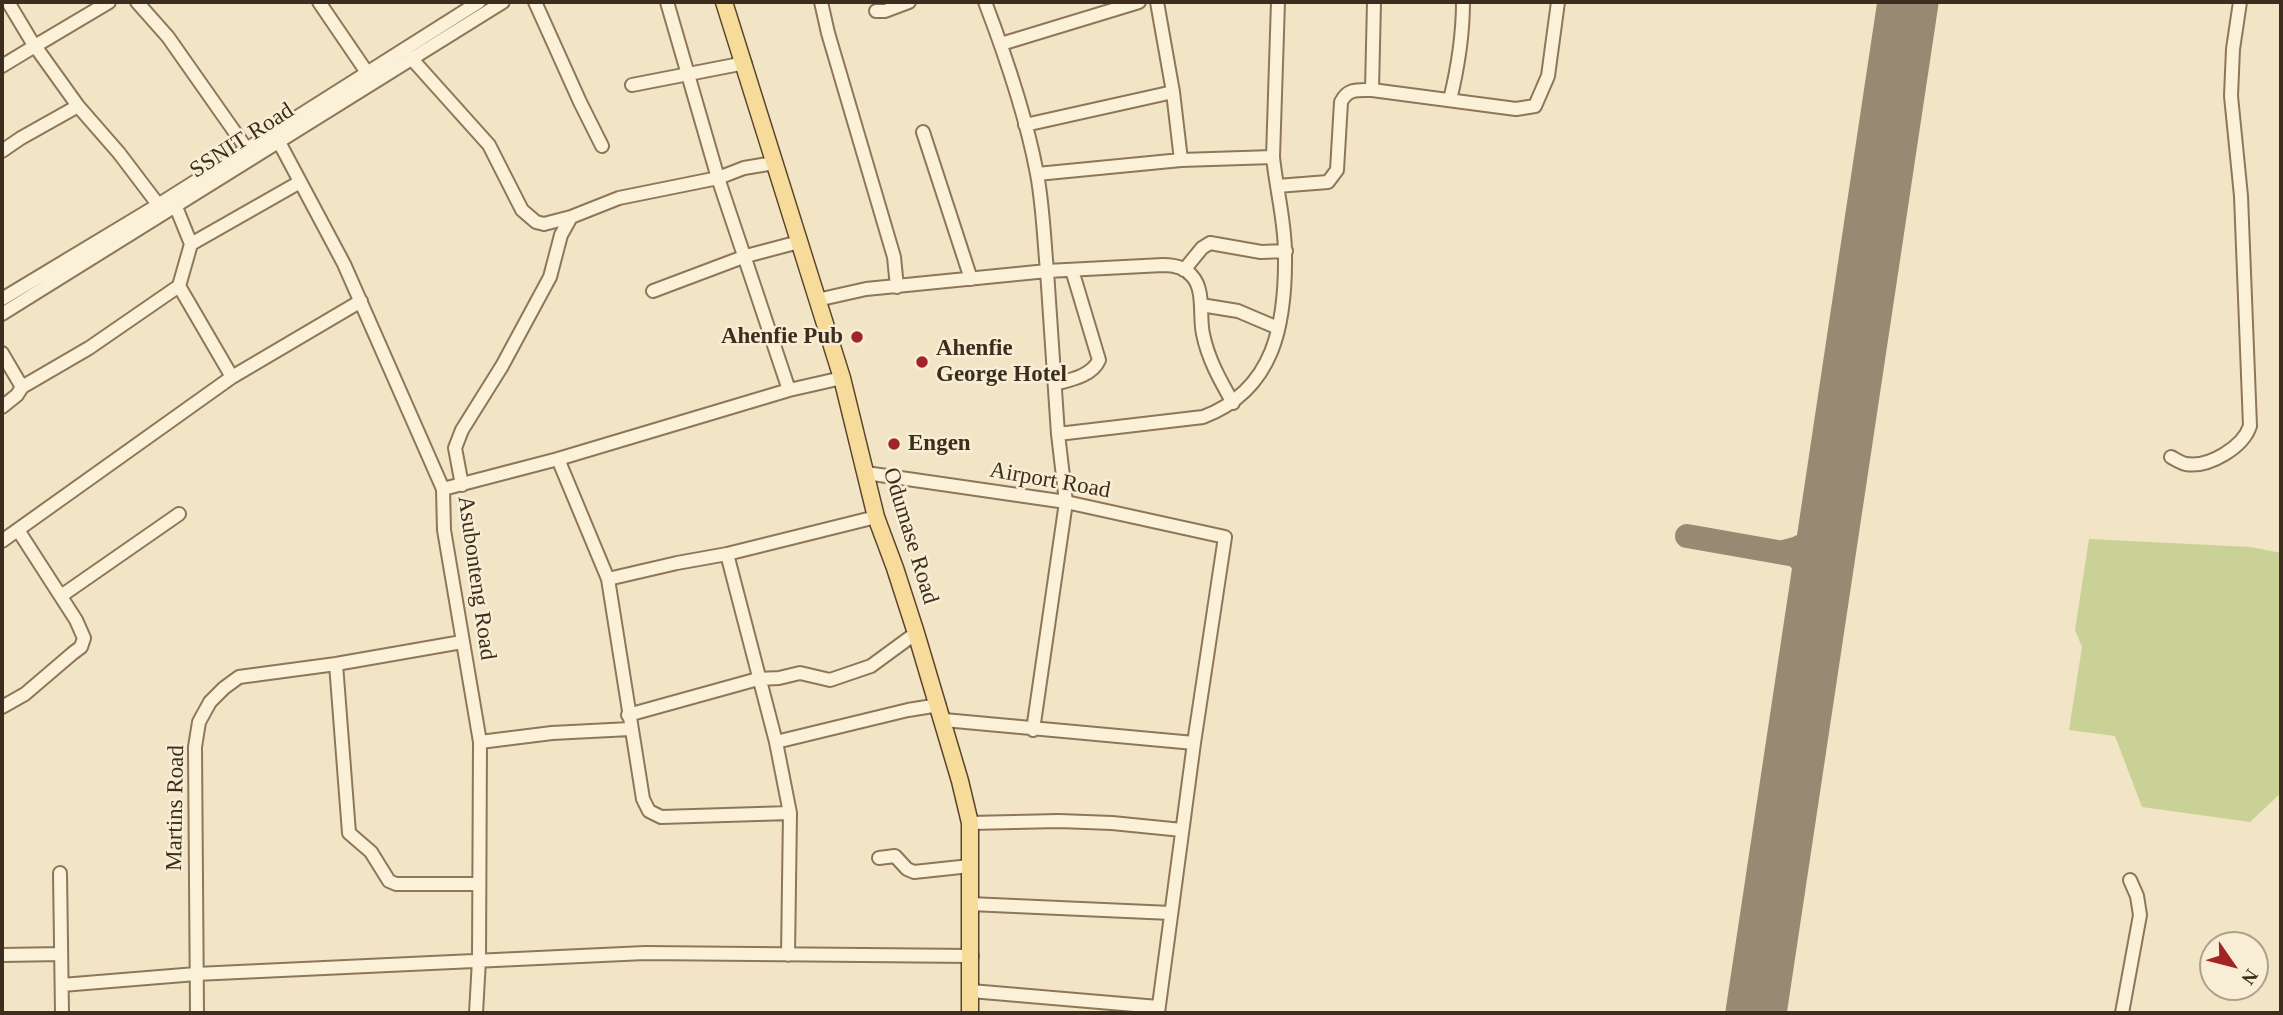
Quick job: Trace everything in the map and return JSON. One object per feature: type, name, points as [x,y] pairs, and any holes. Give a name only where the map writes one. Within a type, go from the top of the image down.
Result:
[{"type":"main road","name":"Odumase Road","points":[[724,2],[842,378],[876,517],[941,713],[970,824],[970,1013]]},
{"type":"street","points":[[8,2],[35,46],[78,106],[166,209],[191,244]]},
{"type":"street","points":[[2,66],[109,2]]},
{"type":"street","points":[[137,2],[168,37],[246,148]]},
{"type":"street","name":"SSNIT Road","points":[[166,209],[246,148],[479,2]]},
{"type":"street","name":"SSNIT Road","points":[[2,299],[166,209],[503,2]]},
{"type":"street","points":[[535,2],[602,146]]},
{"type":"street","points":[[667,2],[718,178],[789,390]]},
{"type":"street","points":[[821,2],[894,257],[897,287]]},
{"type":"street","points":[[876,10],[885,11],[909,2]]},
{"type":"street","points":[[985,2],[1001,44],[1037,174],[1066,502],[1033,730]]},
{"type":"street","points":[[1001,44],[1139,2]]},
{"type":"street","points":[[1157,2],[1181,160]]},
{"type":"street","points":[[1058,434],[1203,417],[1223,410],[1243,396],[1261,373],[1274,346],[1281,316],[1286,251],[1273,157],[1278,2]]},
{"type":"street","points":[[1372,90],[1374,2]]},
{"type":"street","points":[[1450,100],[1459,67],[1464,2]]},
{"type":"street","points":[[1277,186],[1328,182],[1337,170],[1342,102],[1351,90],[1372,90],[1516,109],[1535,106],[1548,76],[1558,2]]},
{"type":"street","points":[[2171,457],[2186,464],[2212,460],[2243,440],[2250,426],[2241,196],[2231,96],[2233,49],[2240,2]]},
{"type":"street","points":[[323,3],[366,71]]},
{"type":"street","points":[[411,58],[489,145],[522,210],[544,225],[619,198],[718,178],[744,168],[774,163]]},
{"type":"street","points":[[632,85],[744,63]]},
{"type":"street","points":[[1025,125],[1172,92]]},
{"type":"street","points":[[2,151],[78,106]]},
{"type":"street","points":[[923,132],[971,279]]},
{"type":"street","name":"Asubonteng Road","points":[[279,142],[361,301],[443,489],[444,530],[480,742],[479,960],[476,1013]]},
{"type":"street","points":[[1037,174],[1181,160],[1273,157]]},
{"type":"street","points":[[2,407],[17,395],[22,387],[89,348],[178,286],[191,244],[300,182]]},
{"type":"street","points":[[462,485],[455,448],[462,429],[502,366],[550,277],[561,235],[571,217]]},
{"type":"street","name":"SSNIT Road","points":[[2,314],[113,238]]},
{"type":"street","points":[[653,291],[746,256],[799,242]]},
{"type":"street","points":[[1184,270],[1202,248],[1210,243],[1261,252],[1286,251]]},
{"type":"street","points":[[817,300],[846,292],[1047,271],[1173,265],[1194,277],[1199,290],[1203,332],[1214,370],[1233,403]]},
{"type":"street","points":[[1055,384],[1078,378],[1094,368],[1099,360],[1072,270]]},
{"type":"street","points":[[178,286],[232,377]]},
{"type":"street","points":[[2,541],[232,377],[361,301]]},
{"type":"street","points":[[1201,305],[1238,311],[1278,328]]},
{"type":"street","points":[[2,353],[22,387]]},
{"type":"street","points":[[443,489],[558,459],[789,390],[842,378]]},
{"type":"street","points":[[558,459],[608,579],[630,729],[643,799],[649,811],[661,817],[790,813]]},
{"type":"street","name":"Airport Road","points":[[866,473],[1066,502],[1225,537],[1194,743]]},
{"type":"street","points":[[61,596],[179,514]]},
{"type":"street","points":[[608,579],[727,554],[876,517]]},
{"type":"street","points":[[2,707],[25,694],[81,646],[84,638],[83,631],[18,530]]},
{"type":"street","points":[[727,554],[776,742],[790,813],[788,955]]},
{"type":"street","points":[[628,715],[758,679],[800,673],[830,680],[872,666],[916,632]]},
{"type":"street","name":"Martins Road","points":[[197,1013],[195,747],[199,722],[210,702],[239,677],[336,664],[463,642]]},
{"type":"street","points":[[336,664],[349,833],[372,852],[389,881],[396,884],[479,884]]},
{"type":"street","points":[[776,742],[908,710],[941,713],[1033,730],[1194,743],[1158,1010],[971,991]]},
{"type":"street","points":[[480,742],[552,733],[630,729]]},
{"type":"street","points":[[970,824],[1071,821],[1182,830]]},
{"type":"street","points":[[879,858],[895,856],[907,869],[914,872],[970,866]]},
{"type":"street","points":[[61,873],[62,1013]]},
{"type":"street","points":[[2122,1013],[2140,915],[2137,896],[2130,880]]},
{"type":"street","points":[[971,904],[1171,913]]},
{"type":"street","points":[[62,985],[196,974],[645,953],[972,956]]},
{"type":"street","points":[[2,955],[61,954]]},
{"type":"green space","points":[[2089,539],[2251,547],[2281,553],[2281,793],[2250,822],[2142,807],[2115,736],[2069,730],[2082,647],[2075,630]]},
{"type":"taxiway","points":[[1783,552],[1799,548],[1811,540],[1830,517]]},
{"type":"taxiway","points":[[1687,536],[1795,555],[1810,573],[1818,596]]},
{"type":"runway","points":[[1756,1013],[1908,2]]},
{"type":"place","name":"Ahenfie Pub","points":[[857,337]]},
{"type":"place","name":"Ahenfie George Hotel","points":[[922,362]]},
{"type":"place","name":"Engen","points":[[894,444]]}]
